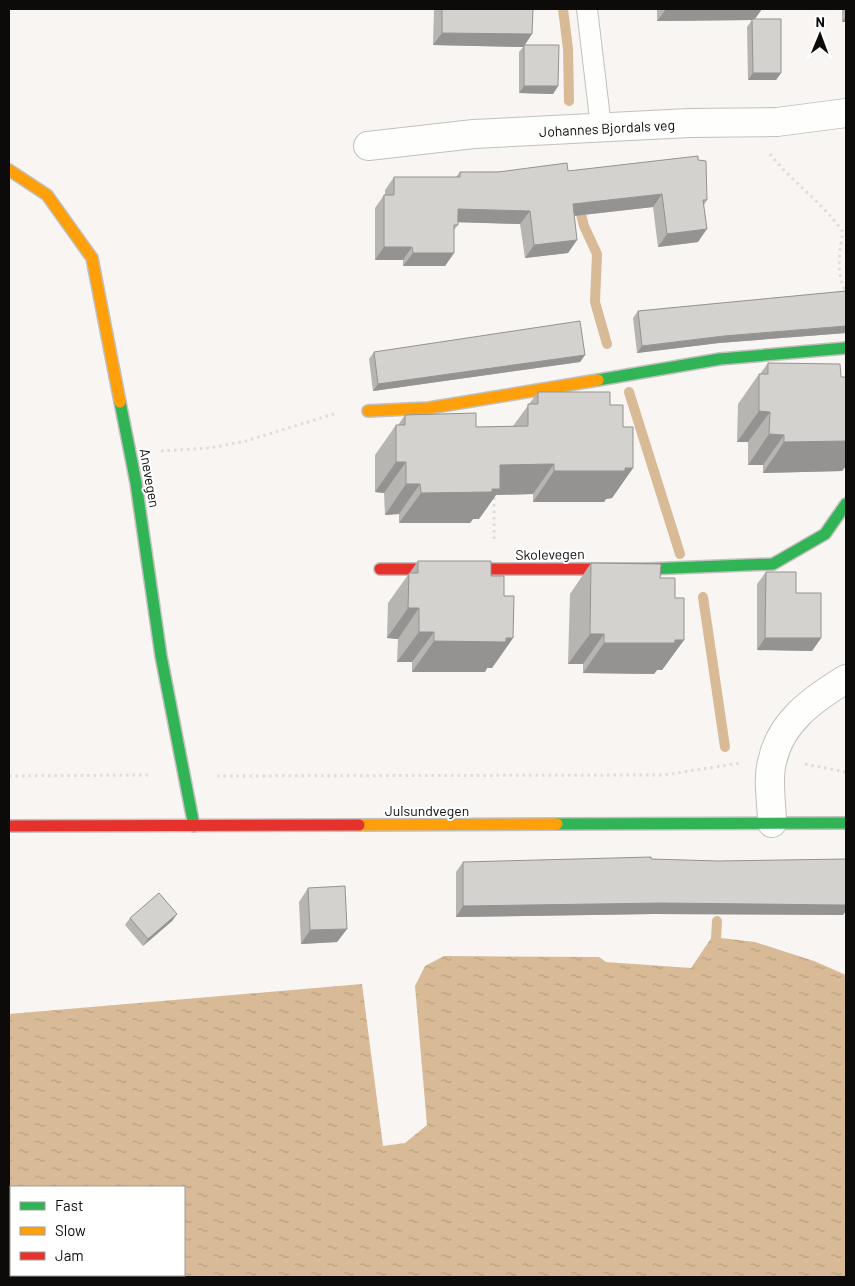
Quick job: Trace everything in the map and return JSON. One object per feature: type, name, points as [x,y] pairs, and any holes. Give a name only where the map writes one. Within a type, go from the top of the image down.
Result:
[{"type":"street","name":"Johannes Bjordals veg","points":[[368,146],[466,135],[601,127],[760,122],[846,113]]},
{"type":"street","name":"Anevegen","points":[[9,170],[47,195],[92,258],[131,453],[152,584],[161,656],[186,775],[194,826]]},
{"type":"street","points":[[368,411],[429,408],[720,360],[846,348]]},
{"type":"street","name":"Skolevegen","points":[[380,569],[698,568],[773,564],[825,534],[846,504]]},
{"type":"street","points":[[772,823],[771,763],[782,732],[803,709],[846,679]]},
{"type":"street","name":"Julsundvegen","points":[[9,826],[846,823]]},
{"type":"lane","points":[[587,9],[601,127]]},
{"type":"path","points":[[760,122],[769,154],[786,174],[831,214],[843,232],[838,261],[841,282],[846,293]]},
{"type":"path","points":[[131,453],[210,448],[246,441],[339,412],[368,411]]},
{"type":"path","points":[[494,570],[495,487]]},
{"type":"path","points":[[9,776],[664,775],[743,762]]},
{"type":"path","points":[[803,763],[846,772]]},
{"type":"water","points":[[712,937],[755,942],[814,961],[846,975],[846,1277],[9,1277],[9,1014],[362,984],[383,1146],[405,1143],[427,1125],[415,986],[425,966],[444,956],[599,957],[606,962],[691,968]]},
{"type":"building","points":[[442,9],[533,9],[532,34],[442,33]]},
{"type":"building","points":[[752,19],[781,19],[781,73],[753,73]]},
{"type":"building","points":[[524,45],[559,45],[558,86],[524,86]]},
{"type":"building","points":[[698,156],[698,160],[706,161],[707,200],[703,200],[707,229],[667,234],[662,194],[573,204],[577,240],[534,245],[530,211],[458,209],[458,225],[454,225],[454,253],[413,253],[412,247],[384,247],[384,195],[394,195],[394,177],[460,177],[460,172],[498,172],[567,163],[568,171]]},
{"type":"building","points":[[846,291],[846,326],[724,336],[642,346],[638,311]]},
{"type":"building","points":[[580,321],[585,355],[378,384],[374,352]]},
{"type":"building","points":[[768,363],[840,364],[841,377],[846,377],[846,441],[784,442],[784,435],[769,434],[770,412],[759,411],[759,374],[768,374]]},
{"type":"building","points":[[538,392],[610,392],[610,405],[623,405],[623,427],[633,427],[633,468],[625,468],[625,471],[554,471],[554,464],[500,465],[500,489],[492,489],[492,492],[421,493],[420,484],[406,484],[406,462],[396,462],[396,425],[405,425],[405,415],[476,413],[476,427],[528,426],[528,404],[538,404]]},
{"type":"building","points":[[418,561],[491,561],[491,576],[504,576],[504,596],[514,596],[513,638],[506,638],[506,642],[434,641],[434,632],[419,632],[419,608],[408,608],[409,573],[418,573]]},
{"type":"building","points":[[591,563],[661,564],[660,578],[675,578],[675,598],[684,598],[684,640],[675,640],[675,643],[604,643],[604,634],[590,634]]},
{"type":"building","points":[[766,572],[796,572],[796,593],[821,593],[821,638],[765,638]]},
{"type":"building","points":[[651,857],[651,859],[718,861],[846,859],[846,905],[661,903],[463,906],[463,862]]},
{"type":"building","points":[[345,886],[347,929],[310,930],[308,888]]},
{"type":"building","points":[[159,893],[177,914],[148,939],[130,918]]},
{"type":"waterway","points":[[563,9],[568,49],[569,101]]},
{"type":"waterway","points":[[578,203],[584,226],[597,254],[595,302],[607,344]]},
{"type":"waterway","points":[[629,392],[680,554]]},
{"type":"waterway","points":[[703,597],[725,747]]},
{"type":"waterway","points":[[716,938],[717,921]]},
{"type":"traffic: fast","points":[[598,380],[720,359],[846,348]]},
{"type":"traffic: fast","points":[[120,402],[136,483],[161,656],[194,826]]},
{"type":"traffic: fast","points":[[647,569],[773,564],[825,534],[846,504]]},
{"type":"traffic: fast","points":[[557,824],[846,823]]},
{"type":"traffic: slow","points":[[9,170],[47,195],[92,258],[120,402]]},
{"type":"traffic: slow","points":[[368,411],[429,408],[598,380]]},
{"type":"traffic: slow","points":[[359,825],[557,824]]},
{"type":"traffic: jam","points":[[380,569],[647,569]]},
{"type":"traffic: jam","points":[[9,826],[359,825]]}]
